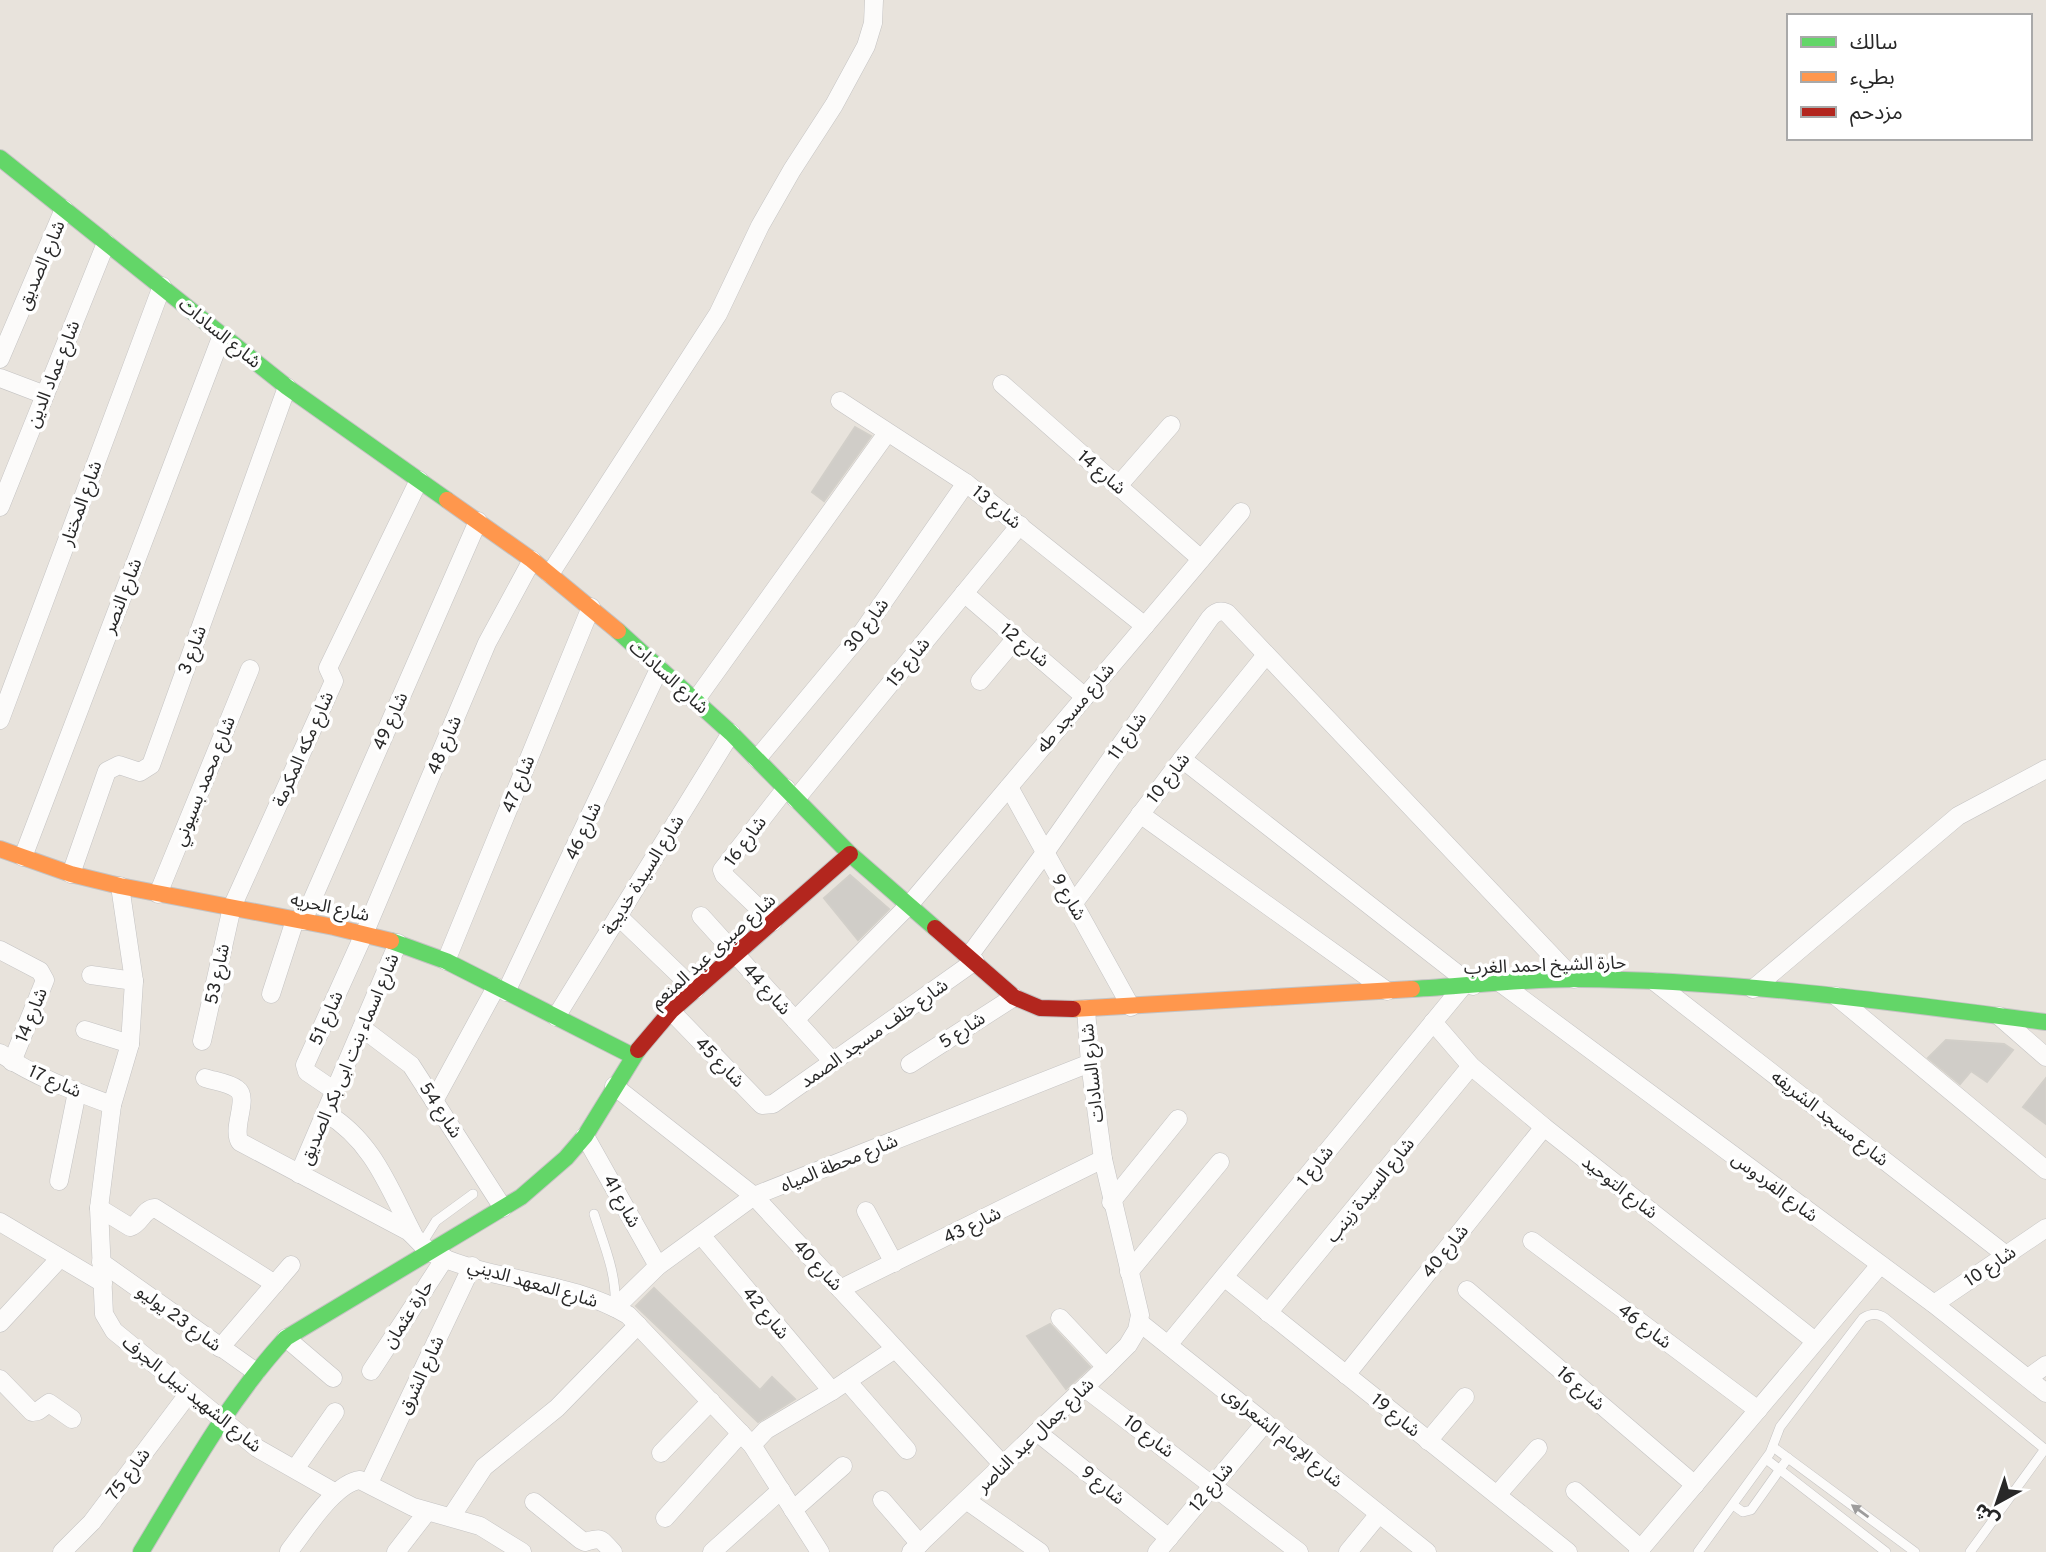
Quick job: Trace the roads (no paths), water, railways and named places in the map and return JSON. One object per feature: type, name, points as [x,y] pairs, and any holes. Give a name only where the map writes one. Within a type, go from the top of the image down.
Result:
[{"type":"street","points":[[550,574],[718,314],[760,226],[834,105],[866,46],[873,23],[874,0]]},
{"type":"street","name":"شارع السادات","points":[[0,158],[287,387],[532,560],[591,607],[731,733],[850,854],[1014,997],[1044,1010],[1086,1009],[1090,1063],[1103,1159],[1139,1314]]},
{"type":"street","name":"شارع الصديق","points":[[0,359],[64,209]]},
{"type":"street","name":"شارع عماد الدين","points":[[0,506],[106,243]]},
{"type":"street","name":"شارع المختار","points":[[0,720],[162,286]]},
{"type":"street","name":"شارع النصر","points":[[23,857],[222,335]]},
{"type":"street","points":[[0,379],[45,395]]},
{"type":"street","name":"شارع 14","points":[[1002,384],[1201,559]]},
{"type":"street","name":"شارع 3","points":[[71,874],[107,771],[119,765],[140,772],[151,765],[287,387]]},
{"type":"street","name":"شارع 13","points":[[840,401],[966,483],[1144,626]]},
{"type":"street","points":[[1118,486],[1171,425]]},
{"type":"street","points":[[695,701],[887,433]]},
{"type":"street","name":"شارع مكه المكرمة","points":[[232,907],[334,681],[328,668],[419,480]]},
{"type":"street","name":"شارع 30","points":[[757,759],[861,634],[966,483]]},
{"type":"street","name":"شارع مسجد طه","points":[[795,1020],[909,904],[1241,512]]},
{"type":"street","name":"شارع 49","points":[[271,994],[299,920],[478,521]]},
{"type":"street","name":"شارع 15","points":[[791,794],[1020,525]]},
{"type":"street","name":"شارع 48","points":[[364,934],[487,643],[532,560]]},
{"type":"street","name":"شارع 12","points":[[964,593],[1085,696]]},
{"type":"street","name":"شارع 47","points":[[446,961],[591,607]]},
{"type":"street","name":"شارع 11","points":[[972,958],[1210,618],[1217,612],[1227,613],[1266,654]]},
{"type":"street","points":[[980,681],[1016,638]]},
{"type":"street","points":[[1266,654],[1574,979]]},
{"type":"street","name":"شارع 10","points":[[1073,904],[1182,759],[1266,654]]},
{"type":"street","name":"شارع محمد بسيوني","points":[[158,894],[250,669]]},
{"type":"street","name":"شارع 46","points":[[435,1101],[501,989],[659,669]]},
{"type":"street","name":"شارع السيدة خديجة","points":[[556,1017],[731,733]]},
{"type":"street","points":[[1182,759],[1468,986]]},
{"type":"street","points":[[1753,989],[1958,816],[2046,769]]},
{"type":"street","name":"شارع 9","points":[[1009,787],[1131,1007]]},
{"type":"street","name":"شارع 16","points":[[773,922],[722,870],[791,794]]},
{"type":"street","points":[[1140,814],[1387,991]]},
{"type":"street","name":"شارع الحريه","points":[[0,849],[71,874],[120,886],[299,920],[398,943],[446,961],[633,1056]]},
{"type":"street","name":"شارع صبرى عبد المنعم","points":[[141,1552],[223,1420],[256,1372],[286,1338],[427,1248],[503,1208],[544,1179],[585,1136],[633,1056],[671,1011],[850,854]]},
{"type":"street","name":"شارع الشهيد نبيل الجرف","points":[[120,886],[134,981],[130,1044],[112,1105],[99,1208],[104,1314],[114,1331],[257,1448],[336,1493]]},
{"type":"street","name":"شارع 53","points":[[202,1041],[232,907]]},
{"type":"street","points":[[618,916],[695,990]]},
{"type":"street","name":"شارع 44","points":[[701,916],[833,1062]]},
{"type":"street","name":"شارع 51","points":[[335,1091],[308,1073],[305,1065],[364,934]]},
{"type":"street","name":"شارع اسماء بنت ابى بكر الصديق","points":[[299,1174],[398,943]]},
{"type":"street","name":"شارع 14","points":[[0,950],[40,971],[45,980],[6,1058]]},
{"type":"street","name":"شارع خلف مسجد الصمد","points":[[772,1104],[972,958]]},
{"type":"street","points":[[91,975],[134,981]]},
{"type":"street","name":"حارة الشيخ احمد الغرب","points":[[1086,1009],[1574,979],[1836,995],[2046,1022]]},
{"type":"street","name":"شارع مسجد الشريفه","points":[[1655,982],[2006,1255]]},
{"type":"street","name":"شارع الفردوس","points":[[1502,984],[1934,1304],[2046,1393]]},
{"type":"street","name":"شارع 1","points":[[1168,1345],[1433,1022],[1468,986]]},
{"type":"street","points":[[1836,995],[2046,1170]]},
{"type":"street","name":"شارع 5","points":[[910,1064],[1014,997]]},
{"type":"street","name":"شارع 45","points":[[671,1011],[762,1105],[772,1104]]},
{"type":"street","points":[[1999,1016],[2046,1057]]},
{"type":"street","name":"شارع التوحيد","points":[[1433,1022],[1471,1066],[1544,1128],[1815,1341]]},
{"type":"street","name":"شارع 54","points":[[362,1028],[407,1061],[503,1208]]},
{"type":"street","points":[[85,1030],[130,1044]]},
{"type":"street","name":"شارع 17","points":[[6,1058],[77,1092],[112,1105]]},
{"type":"street","name":"شارع محطة المياه","points":[[615,1308],[658,1266],[754,1196],[1090,1063]]},
{"type":"street","name":"شارع السيدة زينب","points":[[1268,1313],[1471,1066]]},
{"type":"street","name":"شارع المعهد الديني","points":[[205,1078],[236,1088],[240,1092],[242,1099],[237,1135],[244,1144],[403,1228],[427,1248],[472,1266],[592,1299],[615,1308],[638,1325],[746,1438],[820,1552]]},
{"type":"street","name":"شارع 40","points":[[614,1086],[754,1196],[1003,1465]]},
{"type":"street","points":[[59,1181],[77,1092]]},
{"type":"street","points":[[326,1113],[352,1131],[372,1155],[427,1248]]},
{"type":"street","points":[[1111,1202],[1178,1119]]},
{"type":"street","name":"شارع 40","points":[[1346,1375],[1544,1128]]},
{"type":"street","name":"شارع 41","points":[[585,1136],[658,1266]]},
{"type":"street","name":"شارع 43","points":[[840,1289],[1103,1159]]},
{"type":"street","points":[[1129,1272],[1220,1163]]},
{"type":"street","points":[[99,1208],[130,1227],[137,1224],[149,1209],[155,1208],[275,1284]]},
{"type":"street","points":[[866,1211],[894,1264]]},
{"type":"street","points":[[0,1222],[103,1283]]},
{"type":"street","name":"شارع 10","points":[[1934,1304],[2046,1228]]},
{"type":"street","name":"شارع 42","points":[[701,1235],[832,1391]]},
{"type":"street","name":"شارع 46","points":[[1532,1241],[1758,1410]]},
{"type":"street","name":"حارة عثمان","points":[[371,1370],[427,1248]]},
{"type":"street","points":[[0,1323],[60,1258]]},
{"type":"street","name":"شارع 23 يوليو","points":[[102,1262],[256,1372]]},
{"type":"street","points":[[220,1348],[291,1265]]},
{"type":"street","points":[[1575,1490],[1640,1550],[1880,1265]]},
{"type":"street","name":"شارع الشرق","points":[[369,1483],[472,1266]]},
{"type":"street","name":"شارع 19","points":[[1224,1277],[1568,1552]]},
{"type":"street","name":"شارع 16","points":[[1467,1290],[1695,1485]]},
{"type":"street","name":"شارع الإمام الشعراوى","points":[[1139,1314],[1168,1345],[1427,1552]]},
{"type":"street","name":"شارع جمال عبد الناصر","points":[[916,1548],[1128,1345],[1139,1314]]},
{"type":"street","points":[[1060,1318],[1106,1367]]},
{"type":"street","points":[[451,1517],[484,1467],[557,1408],[638,1325]]},
{"type":"street","points":[[286,1338],[333,1378]]},
{"type":"street","points":[[665,1518],[746,1438],[766,1430],[832,1391],[895,1349]]},
{"type":"street","points":[[2028,1378],[2046,1365]]},
{"type":"street","points":[[0,1379],[32,1412],[49,1403],[72,1419]]},
{"type":"street","points":[[847,1381],[906,1450]]},
{"type":"street","name":"شارع 10","points":[[1085,1388],[1299,1552]]},
{"type":"street","name":"شارع 75","points":[[62,1552],[92,1522],[189,1393]]},
{"type":"street","points":[[1428,1441],[1465,1397]]},
{"type":"street","points":[[661,1453],[711,1401]]},
{"type":"street","points":[[295,1469],[335,1412]]},
{"type":"street","name":"شارع 12","points":[[1162,1548],[1265,1423]]},
{"type":"street","name":"شارع 9","points":[[1037,1432],[1162,1548]]},
{"type":"street","points":[[1497,1495],[1538,1448]]},
{"type":"street","points":[[793,1510],[843,1466]]},
{"type":"street","points":[[289,1551],[336,1493],[360,1480],[399,1501],[427,1512],[480,1526],[522,1552]]},
{"type":"street","points":[[712,1552],[781,1490]]},
{"type":"street","points":[[882,1500],[916,1548]]},
{"type":"street","points":[[966,1500],[1040,1552]]},
{"type":"street","points":[[534,1502],[576,1546],[593,1538],[599,1539],[613,1552]]},
{"type":"street","points":[[396,1552],[427,1512]]},
{"type":"street","points":[[1348,1552],[1379,1514]]},
{"type":"lane","points":[[427,1248],[436,1221],[473,1194]]},
{"type":"lane","points":[[594,1214],[612,1271],[615,1308]]},
{"type":"lane","points":[[1698,1552],[1766,1460],[1780,1427],[1863,1318],[1875,1314],[1885,1318],[2045,1450],[1969,1552]]},
{"type":"lane","points":[[1773,1447],[1915,1552]]},
{"type":"lane","points":[[1733,1505],[1743,1512],[1749,1511],[1788,1458]]},
{"type":"lane","points":[[1766,1460],[1886,1552]]}]
